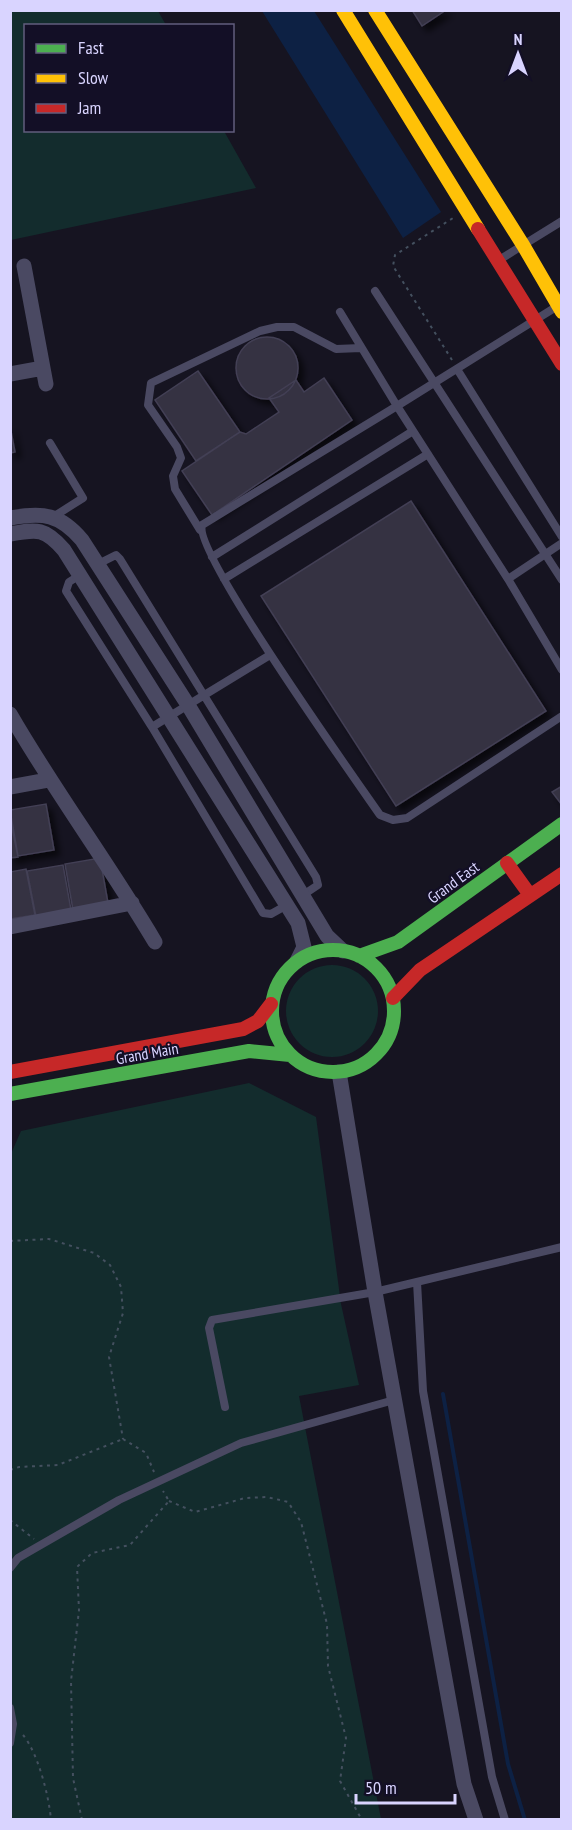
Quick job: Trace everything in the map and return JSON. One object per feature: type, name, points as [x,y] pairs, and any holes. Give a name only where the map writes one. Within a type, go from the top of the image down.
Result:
[{"type":"street","points":[[343,10],[561,364]]},
{"type":"street","points":[[375,10],[523,245],[560,309]]},
{"type":"street","points":[[380,70],[403,55]]},
{"type":"street","points":[[24,266],[46,384]]},
{"type":"street","points":[[10,374],[43,368]]},
{"type":"street","points":[[10,518],[33,513],[53,517],[69,526],[98,564],[188,705],[327,936],[343,951]]},
{"type":"street","points":[[46,532],[53,517]]},
{"type":"street","points":[[10,534],[33,530],[46,532],[64,550],[287,904],[302,935],[304,947],[297,961],[278,983],[271,1004],[273,1025],[279,1041],[290,1055],[313,1068],[339,1072],[359,1066],[384,1046],[392,1030],[395,1013],[393,998],[386,980],[374,966],[360,956],[343,951],[324,950],[297,961]]},
{"type":"street","points":[[80,575],[98,564]]},
{"type":"street","points":[[10,714],[48,780],[132,903],[155,942]]},
{"type":"street","points":[[10,787],[48,780]]},
{"type":"street","name":"Grand East","points":[[360,956],[398,942],[561,824]]},
{"type":"street","points":[[507,863],[530,895]]},
{"type":"street","points":[[393,998],[420,970],[561,874]]},
{"type":"street","points":[[10,927],[132,903]]},
{"type":"street","name":"Grand Main","points":[[10,1071],[243,1029],[258,1021],[271,1004]]},
{"type":"street","name":"Grand Main","points":[[10,1094],[249,1051],[290,1055]]},
{"type":"street","points":[[339,1072],[375,1293],[464,1784],[476,1820]]},
{"type":"lane","points":[[497,261],[561,221]]},
{"type":"lane","points":[[375,291],[561,580]]},
{"type":"lane","points":[[200,530],[202,525],[534,320],[560,309]]},
{"type":"lane","points":[[340,312],[397,406],[508,579],[561,670]]},
{"type":"lane","points":[[361,348],[336,349],[294,327],[277,327],[260,330],[152,383],[148,405],[177,447],[181,458],[173,476],[175,489],[200,530],[224,579],[270,655],[380,815],[393,820],[407,818],[561,716]]},
{"type":"lane","points":[[457,369],[561,537]]},
{"type":"lane","points":[[212,557],[413,431]]},
{"type":"lane","points":[[51,442],[82,498],[53,517]]},
{"type":"lane","points":[[224,579],[428,454]]},
{"type":"lane","points":[[508,579],[561,543]]},
{"type":"lane","points":[[98,564],[111,555],[116,555],[120,559],[316,877],[318,885],[303,895]]},
{"type":"lane","points":[[80,575],[66,586],[66,591],[152,727],[263,913],[271,914],[287,904]]},
{"type":"lane","points":[[152,727],[270,655]]},
{"type":"lane","points":[[225,1407],[209,1328],[212,1320],[375,1293],[561,1246]]},
{"type":"lane","points":[[417,1282],[423,1391],[492,1777],[505,1820]]},
{"type":"lane","points":[[10,1568],[18,1558],[118,1500],[242,1443],[394,1400]]},
{"type":"lane","points":[[10,1708],[13,1724],[10,1743]]},
{"type":"path","points":[[457,369],[393,266],[392,260],[395,255],[466,210]]},
{"type":"path","points":[[10,1241],[49,1239],[94,1253],[110,1265],[121,1287],[123,1313],[109,1357],[123,1439],[146,1453],[169,1501],[195,1512],[245,1498],[267,1497],[288,1502],[301,1522],[327,1624],[328,1666],[346,1738],[340,1781],[362,1820]]},
{"type":"path","points":[[10,1470],[19,1467],[58,1465],[123,1439]]},
{"type":"path","points":[[82,1820],[73,1778],[71,1681],[79,1610],[77,1567],[92,1553],[130,1545],[169,1501]]},
{"type":"path","points":[[10,1520],[41,1545]]},
{"type":"path","points":[[13,1724],[29,1743],[50,1803],[51,1820]]},
{"type":"green space","points":[[10,11],[158,11],[165,24],[24,24],[24,132],[225,132],[256,188],[11,240]]},
{"type":"green space","points":[[332,965],[350,969],[364,979],[374,993],[378,1011],[374,1029],[364,1043],[350,1053],[332,1057],[314,1053],[300,1043],[290,1029],[286,1011],[290,993],[300,979],[314,969]]},
{"type":"green space","points":[[249,1083],[316,1117],[341,1304],[359,1385],[299,1396],[381,1819],[11,1819],[10,1156],[21,1131]]},
{"type":"water","points":[[262,11],[314,11],[441,212],[403,238]]},
{"type":"building","points":[[412,10],[446,10],[422,26]]},
{"type":"building","points":[[261,337],[273,337],[289,346],[296,356],[298,368],[296,380],[289,390],[273,399],[261,399],[250,394],[241,385],[236,374],[236,362],[241,351],[250,342]]},
{"type":"building","points":[[198,371],[240,432],[196,461],[155,400]]},
{"type":"building","points":[[324,378],[352,420],[212,515],[182,471],[240,432],[246,434],[279,412],[269,398],[296,380],[304,392]]},
{"type":"building","points":[[10,426],[15,452],[10,453]]},
{"type":"building","points":[[411,501],[546,711],[396,806],[261,596]]},
{"type":"building","points":[[562,786],[562,805],[552,792]]},
{"type":"building","points":[[46,804],[54,850],[18,856],[10,810]]},
{"type":"building","points":[[10,818],[18,857],[10,858]]},
{"type":"building","points":[[100,858],[108,903],[73,910],[65,864]]},
{"type":"building","points":[[63,865],[71,910],[36,917],[27,871]]},
{"type":"building","points":[[26,869],[35,915],[10,919],[10,872]]},
{"type":"waterway","points":[[443,1394],[508,1764],[525,1820]]},
{"type":"traffic: fast","points":[[359,956],[398,942],[562,824]]},
{"type":"traffic: fast","points":[[333,950],[356,955],[367,960],[376,968],[384,977],[389,988],[394,1011],[389,1034],[384,1045],[376,1054],[367,1062],[356,1067],[333,1072],[310,1067],[299,1062],[290,1054],[282,1045],[277,1034],[272,1011],[277,988],[282,977],[290,968],[299,960],[310,955],[333,950]]},
{"type":"traffic: fast","points":[[10,1094],[249,1051],[290,1055]]},
{"type":"traffic: slow","points":[[343,10],[478,229]]},
{"type":"traffic: slow","points":[[375,10],[523,245],[562,312]]},
{"type":"traffic: jam","points":[[478,229],[562,364]]},
{"type":"traffic: jam","points":[[507,863],[530,895]]},
{"type":"traffic: jam","points":[[393,998],[420,970],[562,874]]},
{"type":"traffic: jam","points":[[10,1072],[243,1029],[258,1021],[271,1004]]}]
